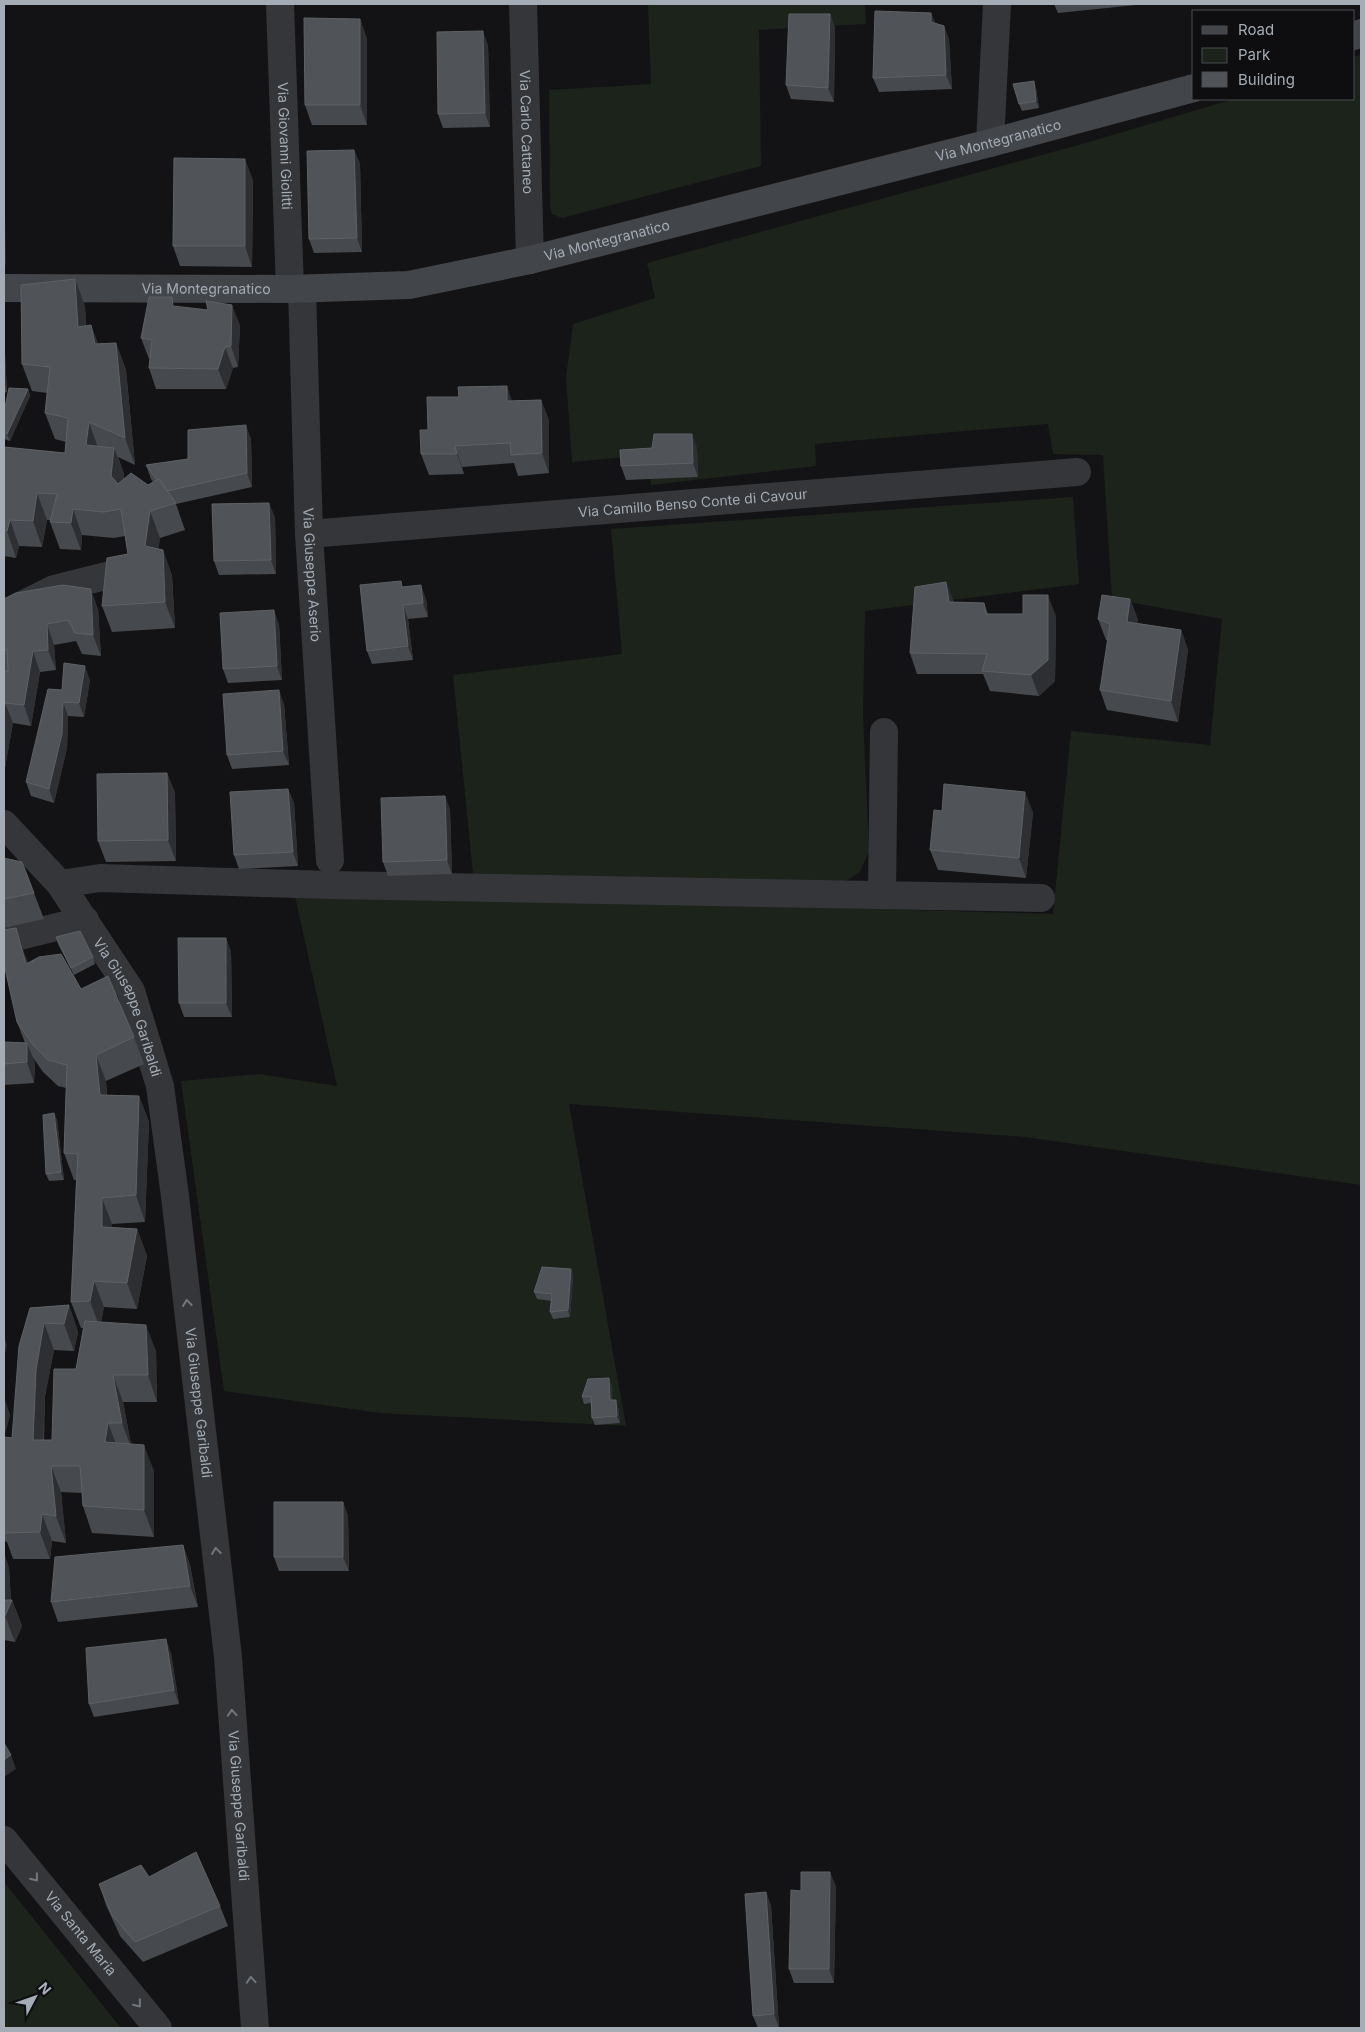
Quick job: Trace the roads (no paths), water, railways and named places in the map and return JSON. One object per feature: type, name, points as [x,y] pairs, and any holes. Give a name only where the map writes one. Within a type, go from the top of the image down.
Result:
[{"type":"street","name":"Via Giovanni Giolitti","points":[[280,4],[296,289]]},
{"type":"street","name":"Via Carlo Cattaneo","points":[[523,4],[530,260]]},
{"type":"street","points":[[990,143],[996,4]]},
{"type":"street","name":"Via Montegranatico","points":[[4,288],[296,289],[410,285],[530,260],[990,143],[1192,89]]},
{"type":"street","name":"Via Giuseppe Aserio","points":[[296,289],[309,534],[330,860]]},
{"type":"street","name":"Via Camillo Benso Conte di Cavour","points":[[309,534],[1077,472]]},
{"type":"street","points":[[4,614],[54,589],[118,573]]},
{"type":"street","points":[[882,895],[884,732]]},
{"type":"street","name":"Via Giuseppe Garibaldi","points":[[4,824],[60,884],[131,991],[160,1086],[175,1196],[228,1657],[255,2028]]},
{"type":"street","points":[[60,884],[100,878],[332,885],[1041,898]]},
{"type":"street","points":[[4,940],[85,920]]},
{"type":"street","name":"Via Santa Maria","points":[[4,1840],[158,2028]]}]
